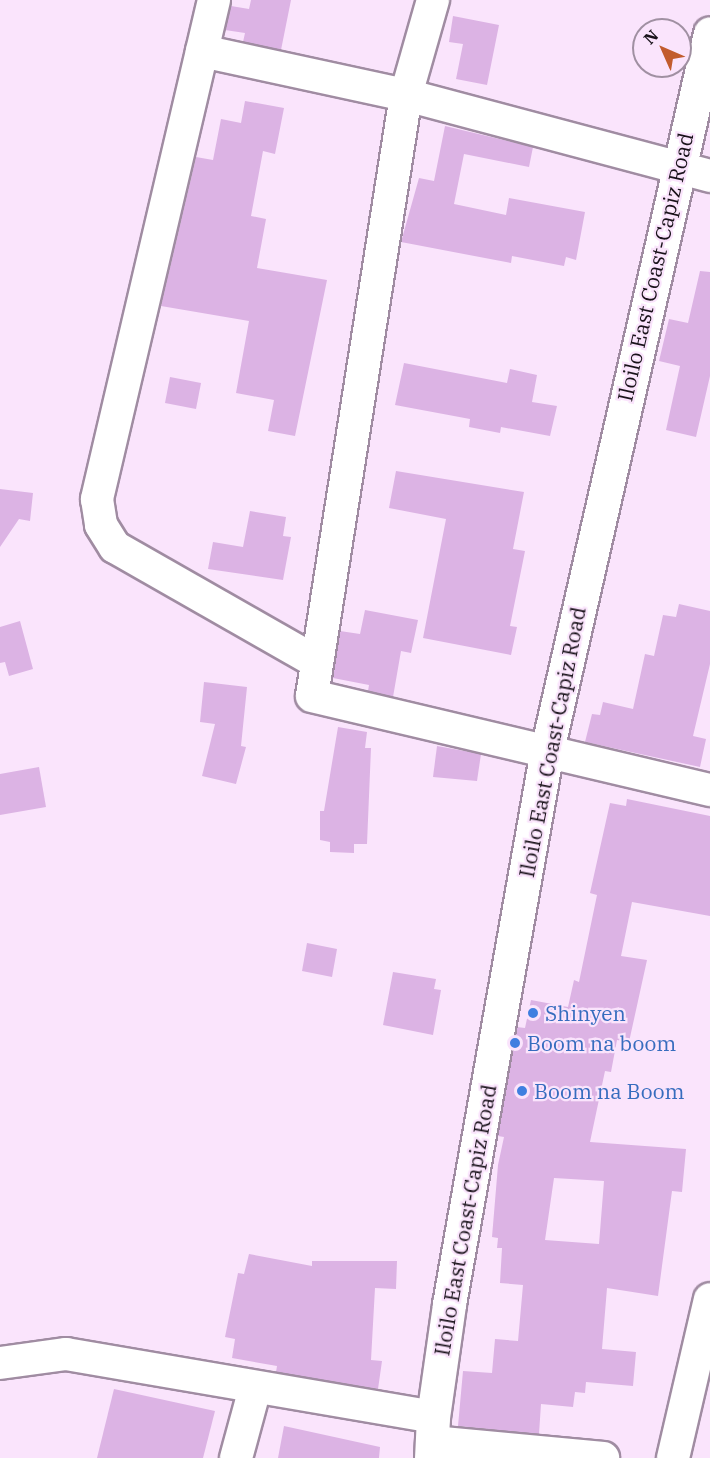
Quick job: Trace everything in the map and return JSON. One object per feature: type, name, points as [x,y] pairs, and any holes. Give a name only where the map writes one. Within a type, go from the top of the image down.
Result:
[{"type":"main road","name":"Iloilo East Coast-Capiz Road","points":[[432,1439],[547,750],[677,166],[710,33]]},
{"type":"street","points":[[214,0],[97,499],[101,525],[115,547],[317,662]]},
{"type":"street","points":[[433,0],[405,95],[312,696],[710,790]]},
{"type":"street","points":[[202,51],[405,95],[710,176]]},
{"type":"street","points":[[673,1458],[710,1299]]},
{"type":"street","points":[[0,1363],[66,1354],[255,1388],[432,1439],[603,1458]]},
{"type":"street","points":[[236,1458],[255,1388]]},
{"type":"building","points":[[251,0],[291,0],[281,50],[243,42],[245,33],[225,30],[231,6],[249,9]]},
{"type":"building","points":[[453,16],[499,25],[487,85],[456,79],[463,44],[449,42]]},
{"type":"building","points":[[245,101],[284,108],[275,154],[263,151],[251,216],[266,219],[257,268],[327,280],[295,436],[268,431],[274,400],[236,393],[249,321],[161,306],[196,157],[213,160],[221,119],[241,123]]},
{"type":"building","points":[[445,126],[533,147],[529,167],[464,154],[454,204],[506,215],[509,198],[585,212],[576,260],[566,257],[564,266],[512,256],[511,263],[401,242],[419,178],[434,181]]},
{"type":"building","points":[[700,271],[710,272],[710,376],[696,437],[666,430],[680,366],[659,361],[669,319],[688,323]]},
{"type":"building","points":[[404,363],[507,383],[510,369],[537,375],[532,402],[557,406],[550,436],[501,427],[500,433],[469,427],[470,419],[395,405]]},
{"type":"building","points":[[170,377],[201,383],[196,409],[165,403]]},
{"type":"building","points":[[396,471],[524,492],[513,549],[525,551],[510,626],[517,627],[511,655],[423,638],[446,519],[389,508]]},
{"type":"building","points":[[0,489],[33,493],[30,521],[19,519],[0,547]]},
{"type":"building","points":[[250,511],[286,517],[283,536],[291,537],[283,580],[208,569],[213,542],[243,547]]},
{"type":"building","points":[[679,604],[710,611],[710,664],[693,736],[706,739],[700,767],[585,742],[592,714],[600,715],[603,702],[633,709],[645,654],[654,656],[663,615],[676,617]]},
{"type":"building","points":[[365,610],[418,620],[411,653],[401,651],[393,697],[368,691],[369,685],[333,678],[340,631],[360,634]]},
{"type":"building","points":[[20,621],[33,669],[9,676],[5,662],[0,663],[0,627]]},
{"type":"building","points":[[204,682],[247,687],[241,746],[246,747],[236,784],[202,776],[215,724],[200,722]]},
{"type":"building","points":[[338,727],[367,732],[365,748],[371,748],[367,844],[354,844],[354,853],[330,852],[330,842],[320,840],[320,811],[324,811]]},
{"type":"building","points":[[437,746],[481,754],[477,781],[433,777]]},
{"type":"building","points":[[39,767],[46,807],[0,815],[0,774]]},
{"type":"building","points":[[627,799],[710,816],[710,916],[632,902],[621,956],[647,960],[629,1042],[617,1040],[611,1072],[605,1071],[590,1142],[686,1149],[682,1192],[672,1191],[658,1296],[607,1288],[602,1349],[636,1352],[633,1386],[586,1382],[585,1393],[575,1392],[573,1407],[541,1404],[539,1434],[458,1426],[463,1371],[492,1373],[495,1339],[518,1341],[523,1285],[500,1283],[502,1248],[497,1248],[498,1238],[492,1237],[498,1165],[504,1137],[498,1136],[517,1027],[525,1028],[531,1000],[568,1007],[574,980],[579,982],[597,895],[590,893],[610,803],[626,806]],"holes":[[[554,1178],[604,1181],[599,1244],[545,1240]]]},
{"type":"building","points":[[307,943],[337,949],[332,977],[302,971]]},
{"type":"building","points":[[393,972],[436,979],[434,989],[441,990],[433,1035],[383,1025]]},
{"type":"building","points":[[249,1254],[312,1266],[312,1261],[397,1261],[396,1289],[375,1288],[371,1360],[382,1361],[378,1389],[276,1372],[277,1366],[232,1358],[235,1339],[225,1337],[238,1273],[244,1274]]},
{"type":"building","points":[[114,1389],[215,1411],[203,1458],[97,1458]]},
{"type":"building","points":[[284,1426],[380,1447],[379,1458],[278,1458]]},
{"type":"place","name":"Shinyen","points":[[533,1013]]},
{"type":"place","name":"Boom na boom","points":[[515,1043]]},
{"type":"place","name":"Boom na Boom","points":[[522,1091]]}]
